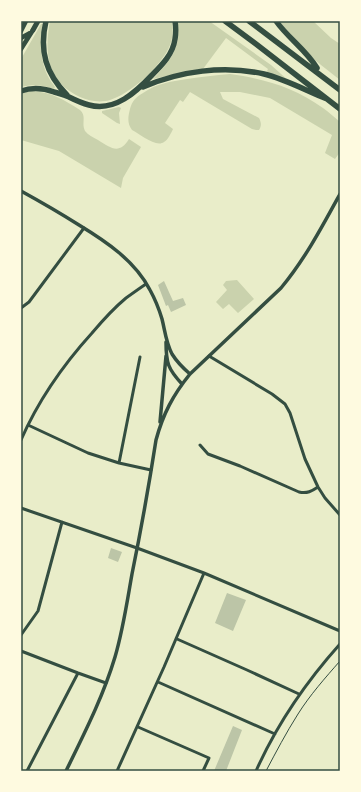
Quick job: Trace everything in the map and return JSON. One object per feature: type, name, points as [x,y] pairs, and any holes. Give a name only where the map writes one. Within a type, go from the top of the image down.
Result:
[{"type":"highway","points":[[33,30],[38,21]]},
{"type":"highway","points":[[46,21],[44,42],[45,59],[50,74],[58,86],[69,97]]},
{"type":"highway","points":[[21,91],[32,88],[49,90],[90,106],[102,106],[122,100],[139,88],[161,66],[174,47],[176,33],[175,21]]},
{"type":"highway","points":[[225,21],[340,109]]},
{"type":"highway","points":[[249,21],[340,90]]},
{"type":"highway","points":[[255,21],[317,68]]},
{"type":"highway","points":[[276,21],[283,31],[311,59],[331,83]]},
{"type":"highway","points":[[139,88],[161,79],[180,75],[212,70],[229,70],[265,74],[327,99]]},
{"type":"main road","points":[[21,31],[26,21]]},
{"type":"main road","points":[[21,38],[33,30]]},
{"type":"main road","points":[[21,49],[33,30]]},
{"type":"street","points":[[21,191],[84,228],[117,250],[128,260],[146,284],[158,308],[162,319],[166,341],[160,426],[119,642],[106,683],[93,715],[66,771]]},
{"type":"street","points":[[160,426],[168,406],[190,374],[281,288],[290,277],[308,252],[340,194]]},
{"type":"street","points":[[21,308],[29,302],[84,228]]},
{"type":"street","points":[[21,440],[49,389],[76,351],[105,317],[126,298],[146,284]]},
{"type":"street","points":[[166,341],[180,366],[190,374]]},
{"type":"street","points":[[166,356],[173,375],[182,384]]},
{"type":"street","points":[[209,356],[272,394],[285,404],[290,413],[305,459],[318,487],[325,498],[340,515]]},
{"type":"street","points":[[119,463],[140,358]]},
{"type":"street","points":[[28,425],[88,453],[119,463],[151,470]]},
{"type":"street","points":[[200,446],[208,454],[240,466],[299,492],[304,493],[313,491],[318,487]]},
{"type":"street","points":[[21,508],[204,573],[340,631]]},
{"type":"street","points":[[21,635],[38,611],[62,522]]},
{"type":"street","points":[[118,771],[177,639],[204,573]]},
{"type":"street","points":[[177,639],[299,694]]},
{"type":"street","points":[[256,771],[275,734],[299,694],[340,644]]},
{"type":"street","points":[[21,651],[106,683]]},
{"type":"street","points":[[28,771],[78,673]]},
{"type":"street","points":[[158,682],[275,734]]},
{"type":"street","points":[[138,727],[209,758],[203,771]]},
{"type":"path","points":[[266,771],[299,713],[319,685],[340,661]]},
{"type":"green space","points":[[50,21],[172,21],[173,30],[170,45],[166,53],[153,70],[127,92],[118,97],[110,100],[95,101],[87,100],[69,91],[54,75],[48,55],[48,33]]},
{"type":"green space","points":[[178,21],[209,21],[271,65],[290,82],[266,73],[268,69],[226,38],[203,69],[153,79],[165,66],[173,53],[178,39]]},
{"type":"green space","points":[[279,21],[313,21],[331,38],[340,44],[340,80],[304,50]]},
{"type":"green space","points":[[41,24],[43,24],[41,45],[42,59],[46,73],[55,87],[54,89],[38,85],[21,87],[21,59]]},
{"type":"green space","points":[[230,74],[267,81],[290,89],[327,111],[340,122],[340,152],[335,159],[325,153],[332,135],[270,98],[240,92],[220,92],[223,99],[259,118],[261,127],[259,130],[252,129],[190,92],[183,102],[180,100],[165,123],[173,129],[164,142],[152,142],[132,130],[130,127],[128,117],[133,101],[148,90],[169,82]]},
{"type":"green space","points":[[32,91],[52,95],[80,110],[84,117],[85,131],[89,135],[107,145],[115,148],[122,147],[129,139],[141,147],[123,178],[121,188],[59,151],[21,140],[21,93]]},
{"type":"green space","points":[[119,107],[121,108],[119,113],[120,124],[102,113],[102,111]]},
{"type":"green space","points":[[237,280],[254,299],[238,313],[229,304],[223,309],[216,302],[227,290],[223,285],[226,281]]},
{"type":"building","points":[[164,281],[173,301],[183,298],[186,305],[171,312],[168,305],[166,306],[158,285]]},
{"type":"building","points":[[111,548],[122,552],[118,562],[108,558]]},
{"type":"building","points":[[227,593],[246,600],[233,631],[215,623]]},
{"type":"building","points":[[233,726],[242,730],[226,771],[214,771]]}]
